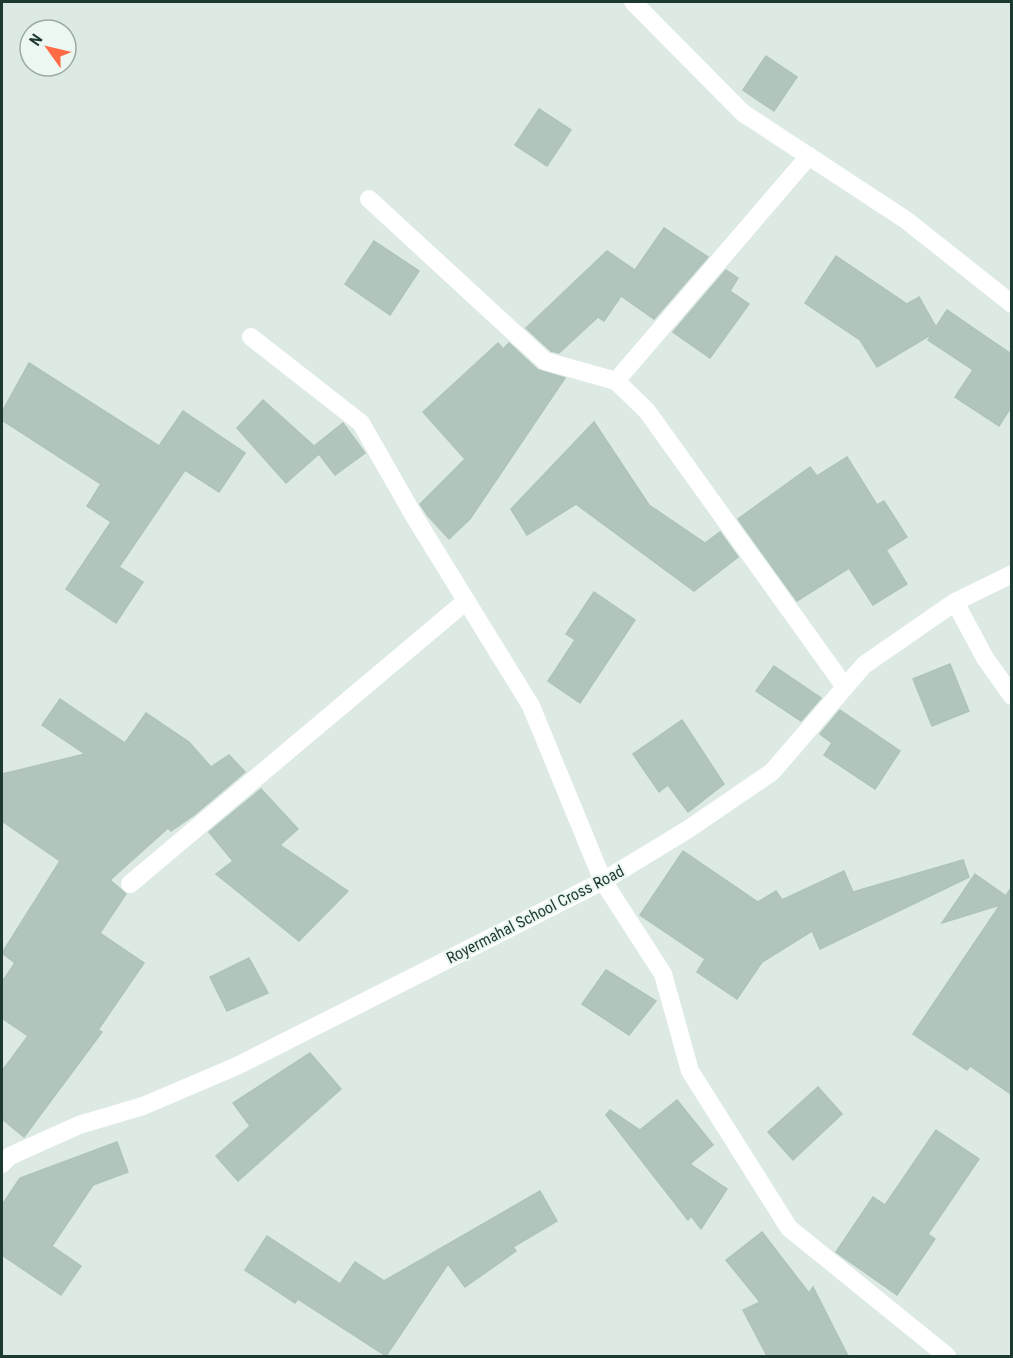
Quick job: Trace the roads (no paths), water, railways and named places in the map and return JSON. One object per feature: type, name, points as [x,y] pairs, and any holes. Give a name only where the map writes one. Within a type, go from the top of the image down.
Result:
[{"type":"street","points":[[633,2],[743,113],[906,220],[1011,304]]},
{"type":"street","points":[[616,381],[809,156]]},
{"type":"street","points":[[369,199],[546,361],[616,381],[647,411],[845,687]]},
{"type":"street","points":[[251,337],[361,423],[531,706],[603,881],[663,974],[690,1071],[789,1228],[947,1356]]},
{"type":"street","name":"Royermahal School Cross Road","points":[[2,1164],[10,1156],[79,1125],[143,1106],[237,1066],[603,881],[687,830],[772,772],[864,665],[955,603],[1011,574]]},
{"type":"street","points":[[130,884],[466,601]]},
{"type":"street","points":[[955,603],[985,658],[1011,696]]}]
